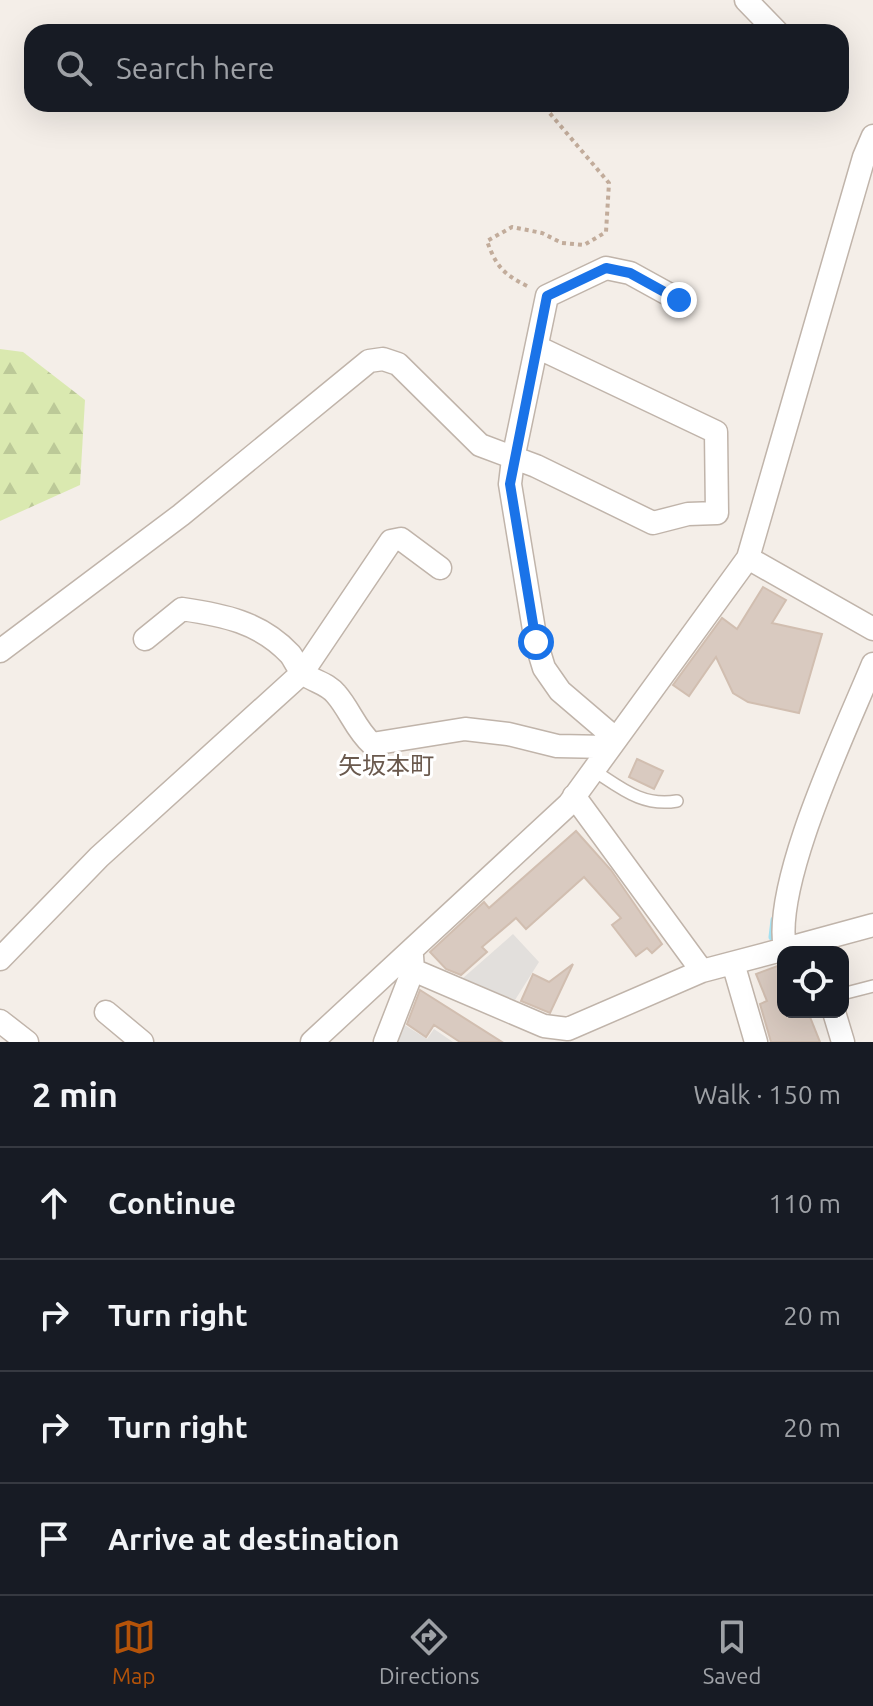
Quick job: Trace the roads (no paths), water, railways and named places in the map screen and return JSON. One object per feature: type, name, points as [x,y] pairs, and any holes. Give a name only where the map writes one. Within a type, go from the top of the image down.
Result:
[{"type":"street","points":[[746,0],[769,24]]},
{"type":"street","points":[[312,1042],[412,960],[574,796],[748,558],[864,157],[873,136]]},
{"type":"street","points":[[611,743],[560,691],[544,668],[536,642],[510,484],[513,459],[547,296],[606,268],[630,273],[679,300]]},
{"type":"street","points":[[0,651],[193,505],[369,361],[383,359],[398,364],[480,445],[536,466],[653,523],[688,514],[717,513],[716,432],[537,347]]},
{"type":"street","points":[[0,959],[99,857],[302,673],[391,541],[401,539],[440,568]]},
{"type":"street","points":[[748,558],[873,629]]},
{"type":"street","points":[[145,639],[182,609],[225,615],[257,627],[290,654],[302,673],[330,687],[347,706],[360,733],[372,744],[465,729],[508,734],[557,746],[611,743]]},
{"type":"street","points":[[784,946],[782,931],[800,849],[873,664]]},
{"type":"street","points":[[574,796],[702,971]]},
{"type":"street","points":[[816,946],[873,925]]},
{"type":"street","points":[[412,960],[544,1026],[568,1029],[702,971],[777,951]]},
{"type":"street","points":[[385,1042],[412,960]]},
{"type":"street","points":[[733,963],[756,1042]]},
{"type":"street","points":[[106,1012],[142,1042]]},
{"type":"street","points":[[841,1018],[843,1042]]},
{"type":"street","points":[[0,1021],[27,1042]]},
{"type":"lane","points":[[593,770],[641,801],[659,804],[677,801]]},
{"type":"lane","points":[[849,998],[873,986]]},
{"type":"waterway","points":[[772,937],[774,920]]},
{"type":"district","name":"矢坂本町","points":[[386,765]]}]
